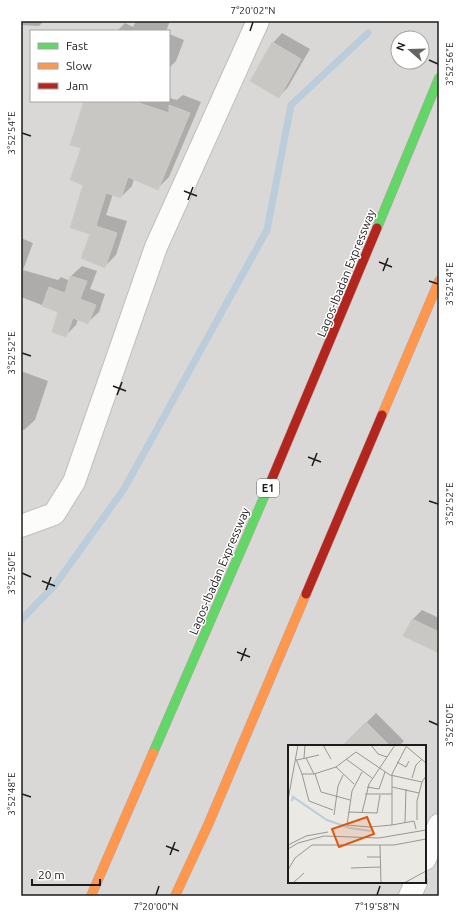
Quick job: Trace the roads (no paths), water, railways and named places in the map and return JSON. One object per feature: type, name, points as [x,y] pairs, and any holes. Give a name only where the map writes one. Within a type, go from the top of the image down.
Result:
[{"type":"highway","name":"Lagos-Ibadan Expressway","points":[[91,896],[308,396],[439,78]]},
{"type":"highway","points":[[175,896],[208,825],[439,280]]},
{"type":"street","points":[[21,526],[54,514],[74,482],[156,247],[258,21]]},
{"type":"street","points":[[426,857],[439,826]]},
{"type":"street","points":[[410,896],[416,883]]},
{"type":"waterway","points":[[21,620],[55,585],[124,489],[267,230],[291,105],[368,33]]}]
